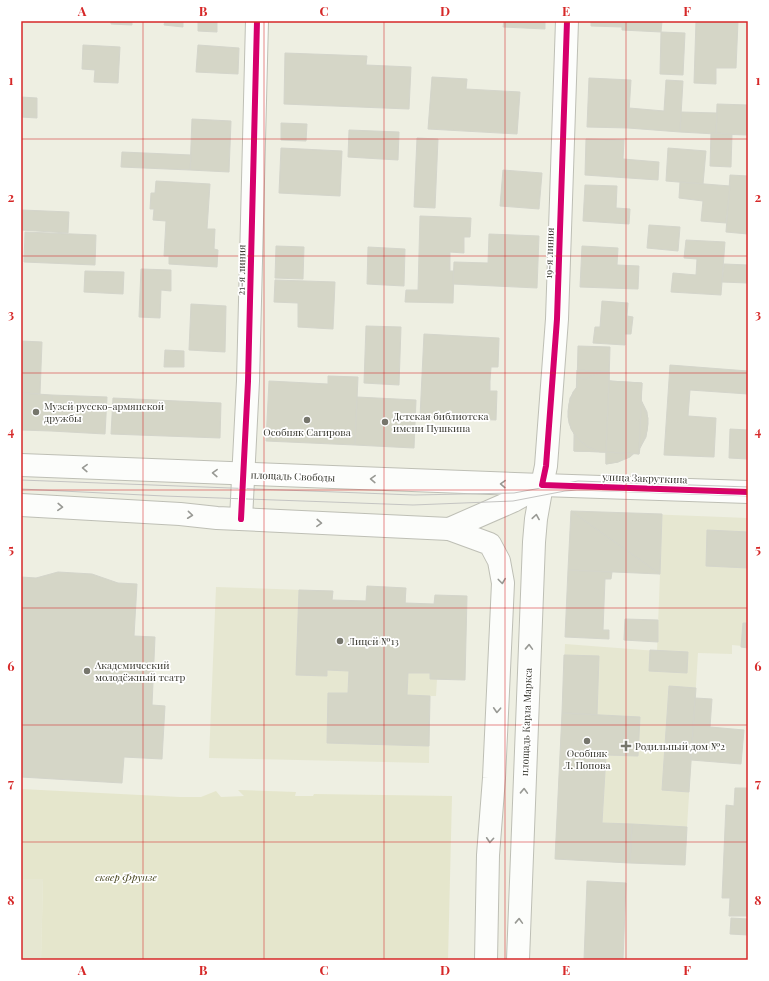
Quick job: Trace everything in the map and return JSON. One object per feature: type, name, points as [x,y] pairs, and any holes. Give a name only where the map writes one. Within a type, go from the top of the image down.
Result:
[{"type":"main road","name":"21-я линия","points":[[240,519],[244,474],[248,381],[258,21]]},
{"type":"main road","name":"19-я линия","points":[[542,485],[546,466],[557,319],[567,21]]},
{"type":"main road","name":"площадь Свободы","points":[[21,465],[542,485]]},
{"type":"main road","name":"улица Закруткина","points":[[542,485],[748,492]]},
{"type":"main road","points":[[450,529],[513,501],[542,485]]},
{"type":"main road","name":"площадь Карла Маркса","points":[[518,960],[533,550],[536,519],[542,485]]},
{"type":"main road","points":[[21,505],[240,519],[450,529],[490,544],[499,561],[503,583],[494,778],[488,855],[486,960]]},
{"type":"shaded area","points":[[571,511],[748,518],[748,623],[743,623],[742,646],[732,645],[732,654],[698,653],[687,827],[627,863],[555,859],[565,644],[657,651],[660,574],[568,570]]},
{"type":"shaded area","name":"Лицей №13","points":[[367,586],[406,588],[406,603],[434,604],[435,595],[467,596],[465,680],[437,679],[436,696],[430,696],[429,763],[209,758],[216,587],[333,591],[332,600],[366,601]]},
{"type":"shaded area","points":[[21,879],[43,879],[41,960],[21,960]]},
{"type":"green space","name":"сквер Фрунзе","points":[[21,789],[180,797],[201,797],[216,791],[221,797],[244,796],[238,790],[296,792],[295,796],[313,796],[314,794],[452,796],[448,960],[41,960],[43,879],[21,879]]},
{"type":"building","points":[[111,21],[132,21],[132,25],[111,24]]},
{"type":"building","points":[[165,21],[183,21],[183,27],[164,25]]},
{"type":"building","points":[[198,21],[217,21],[217,32],[198,31]]},
{"type":"building","points":[[504,21],[545,21],[545,29],[503,27]]},
{"type":"building","points":[[591,21],[622,21],[622,27],[591,26]]},
{"type":"building","points":[[622,21],[662,21],[661,32],[622,30]]},
{"type":"building","points":[[696,21],[738,21],[736,68],[716,68],[716,84],[694,83]]},
{"type":"building","points":[[661,32],[685,33],[683,75],[660,74]]},
{"type":"building","points":[[83,45],[120,47],[118,83],[94,82],[95,70],[82,69]]},
{"type":"building","points":[[198,45],[239,48],[238,74],[196,72]]},
{"type":"building","points":[[285,53],[367,56],[366,65],[411,67],[409,109],[284,104]]},
{"type":"building","points":[[432,77],[467,79],[466,89],[520,92],[517,134],[428,129]]},
{"type":"building","points":[[589,78],[631,80],[628,128],[587,127]]},
{"type":"building","points":[[666,80],[683,81],[680,132],[628,128],[629,108],[664,111]]},
{"type":"building","points":[[21,97],[37,98],[37,118],[21,117]]},
{"type":"building","points":[[717,104],[748,105],[748,135],[716,134]]},
{"type":"building","points":[[681,112],[717,113],[716,134],[680,132]]},
{"type":"building","points":[[192,119],[231,121],[229,172],[190,170]]},
{"type":"building","points":[[281,123],[307,124],[306,141],[281,140]]},
{"type":"building","points":[[349,130],[399,132],[398,160],[348,157]]},
{"type":"building","points":[[711,133],[732,134],[731,167],[710,166]]},
{"type":"building","points":[[417,138],[438,139],[435,208],[414,207]]},
{"type":"building","points":[[586,139],[624,140],[623,159],[659,162],[658,180],[585,175]]},
{"type":"building","points":[[281,148],[342,151],[340,196],[279,193]]},
{"type":"building","points":[[668,148],[706,151],[703,184],[666,181]]},
{"type":"building","points":[[122,152],[191,155],[190,170],[121,167]]},
{"type":"building","points":[[503,170],[542,173],[539,209],[500,206]]},
{"type":"building","points":[[730,175],[748,176],[748,234],[726,232]]},
{"type":"building","points":[[156,181],[210,184],[207,229],[215,229],[214,249],[218,250],[217,267],[169,264],[169,256],[164,256],[166,221],[153,220],[154,209],[150,209],[151,193],[155,193]]},
{"type":"building","points":[[680,182],[730,186],[726,223],[701,221],[703,201],[679,198]]},
{"type":"building","points":[[585,185],[617,186],[616,208],[630,209],[629,224],[583,221]]},
{"type":"building","points":[[22,210],[69,212],[68,233],[21,230]]},
{"type":"building","points":[[420,216],[471,218],[470,237],[464,237],[464,253],[450,252],[450,271],[454,271],[453,303],[405,302],[406,290],[418,290]]},
{"type":"building","points":[[649,225],[680,227],[678,251],[647,248]]},
{"type":"building","points":[[25,232],[96,235],[95,265],[24,262]]},
{"type":"building","points":[[489,234],[539,236],[537,288],[453,284],[454,262],[488,263]]},
{"type":"building","points":[[686,240],[725,242],[721,295],[671,292],[673,273],[696,275],[697,259],[684,258]]},
{"type":"building","points":[[276,246],[304,247],[303,279],[275,278]]},
{"type":"building","points":[[582,246],[618,248],[617,265],[639,266],[638,289],[580,287]]},
{"type":"building","points":[[368,247],[405,249],[404,286],[367,284]]},
{"type":"building","points":[[724,264],[748,265],[748,283],[722,282]]},
{"type":"building","points":[[141,269],[171,270],[171,291],[161,290],[160,318],[139,317]]},
{"type":"building","points":[[85,271],[124,272],[123,294],[84,292]]},
{"type":"building","points":[[275,280],[335,282],[333,329],[298,327],[298,303],[274,302]]},
{"type":"building","points":[[602,301],[628,303],[627,316],[633,317],[631,334],[625,334],[625,345],[593,343],[595,327],[600,327]]},
{"type":"building","points":[[191,304],[226,306],[225,352],[189,350]]},
{"type":"building","points":[[366,326],[401,327],[399,385],[364,383]]},
{"type":"building","points":[[424,334],[499,338],[498,367],[491,367],[490,381],[490,391],[497,391],[496,420],[420,417]]},
{"type":"building","points":[[21,341],[42,342],[40,394],[21,393]]},
{"type":"building","points":[[578,346],[610,347],[609,381],[642,383],[641,400],[647,412],[648,424],[646,437],[640,448],[639,454],[634,453],[618,462],[606,464],[606,452],[574,451],[574,434],[569,423],[568,411],[570,398],[577,387]]},
{"type":"building","points":[[165,350],[184,351],[184,367],[164,367]]},
{"type":"building","points":[[670,365],[748,371],[748,394],[690,390],[688,416],[716,418],[714,457],[664,455]]},
{"type":"building","points":[[577,370],[609,372],[606,452],[574,451]]},
{"type":"building","points":[[603,372],[609,372],[609,381],[616,382],[616,390],[628,390],[628,399],[641,400],[648,418],[647,431],[640,448],[630,457],[618,462],[606,464],[606,452],[600,452],[588,447],[578,439],[571,429],[568,417],[569,404],[573,392],[577,387],[577,378],[586,379]]},
{"type":"building","points":[[328,376],[358,377],[355,445],[266,441],[269,381],[328,384]]},
{"type":"building","points":[[609,381],[642,383],[639,454],[606,452]]},
{"type":"building","name":"Музей русско-армянской дружбы","points":[[21,393],[52,395],[51,431],[21,430]]},
{"type":"building","points":[[52,395],[107,397],[105,434],[51,431]]},
{"type":"building","name":"Детская библиотека имени Пушкина","points":[[357,397],[416,400],[414,448],[355,445]]},
{"type":"building","points":[[113,398],[221,403],[220,438],[111,434]]},
{"type":"building","points":[[730,429],[748,430],[748,459],[729,458]]},
{"type":"building","points":[[571,511],[662,514],[660,574]]},
{"type":"building","points":[[571,511],[660,574],[568,570]]},
{"type":"building","points":[[707,530],[748,532],[748,568],[706,566]]},
{"type":"building","points":[[568,570],[612,572],[611,579],[605,579],[603,630],[609,630],[609,639],[565,637]]},
{"type":"building","name":"Академический молодёжный театр","points":[[58,572],[92,574],[118,583],[137,584],[134,636],[155,637],[152,705],[165,706],[162,759],[124,757],[122,783],[21,777],[21,577],[36,578]]},
{"type":"building","points":[[367,586],[406,588],[405,603],[434,604],[435,595],[467,596],[465,680],[430,679],[430,673],[408,673],[407,695],[430,696],[429,746],[327,743],[328,693],[348,693],[349,671],[327,670],[327,676],[296,675],[299,590],[333,591],[332,600],[366,601]]},
{"type":"building","points":[[625,619],[658,620],[658,642],[624,640]]},
{"type":"building","points":[[743,623],[748,623],[748,648],[741,647]]},
{"type":"building","points":[[650,650],[688,652],[687,673],[649,671]]},
{"type":"building","points":[[564,655],[599,656],[597,715],[562,713]]},
{"type":"building","points":[[669,686],[696,688],[689,792],[662,790]]},
{"type":"building","points":[[695,698],[712,699],[710,727],[744,730],[741,764],[691,760]]},
{"type":"building","points":[[562,713],[640,717],[638,756],[606,755],[602,823],[632,824],[630,863],[555,859]]},
{"type":"building","points":[[735,788],[748,788],[748,916],[729,916],[730,898],[722,898],[726,805],[734,806]]},
{"type":"building","points":[[632,824],[687,827],[685,865],[630,863]]},
{"type":"building","points":[[587,881],[626,883],[623,960],[584,960]]},
{"type":"building","points":[[731,918],[748,919],[748,935],[730,934]]},
{"type":"tram line","points":[[21,480],[414,495],[514,493],[578,481],[748,487]]},
{"type":"tram line","points":[[21,489],[413,505],[513,501],[577,490],[748,496]]},
{"type":"cycle path","points":[[241,519],[248,381],[257,21]]},
{"type":"cycle path","points":[[567,21],[557,319],[546,466],[542,485],[748,492]]},
{"type":"place","name":"Музей русско-армянской дружбы","points":[[36,412]]},
{"type":"place","name":"Особняк Сагирова","points":[[307,420]]},
{"type":"place","name":"Детская библиотека имени Пушкина","points":[[385,422]]},
{"type":"place","name":"Лицей №13","points":[[340,641]]},
{"type":"place","name":"Академический молодёжный театр","points":[[87,671]]},
{"type":"place","name":"Особняк Л. Попова","points":[[587,741]]},
{"type":"place","name":"Родильный дом №2","points":[[626,746]]}]
